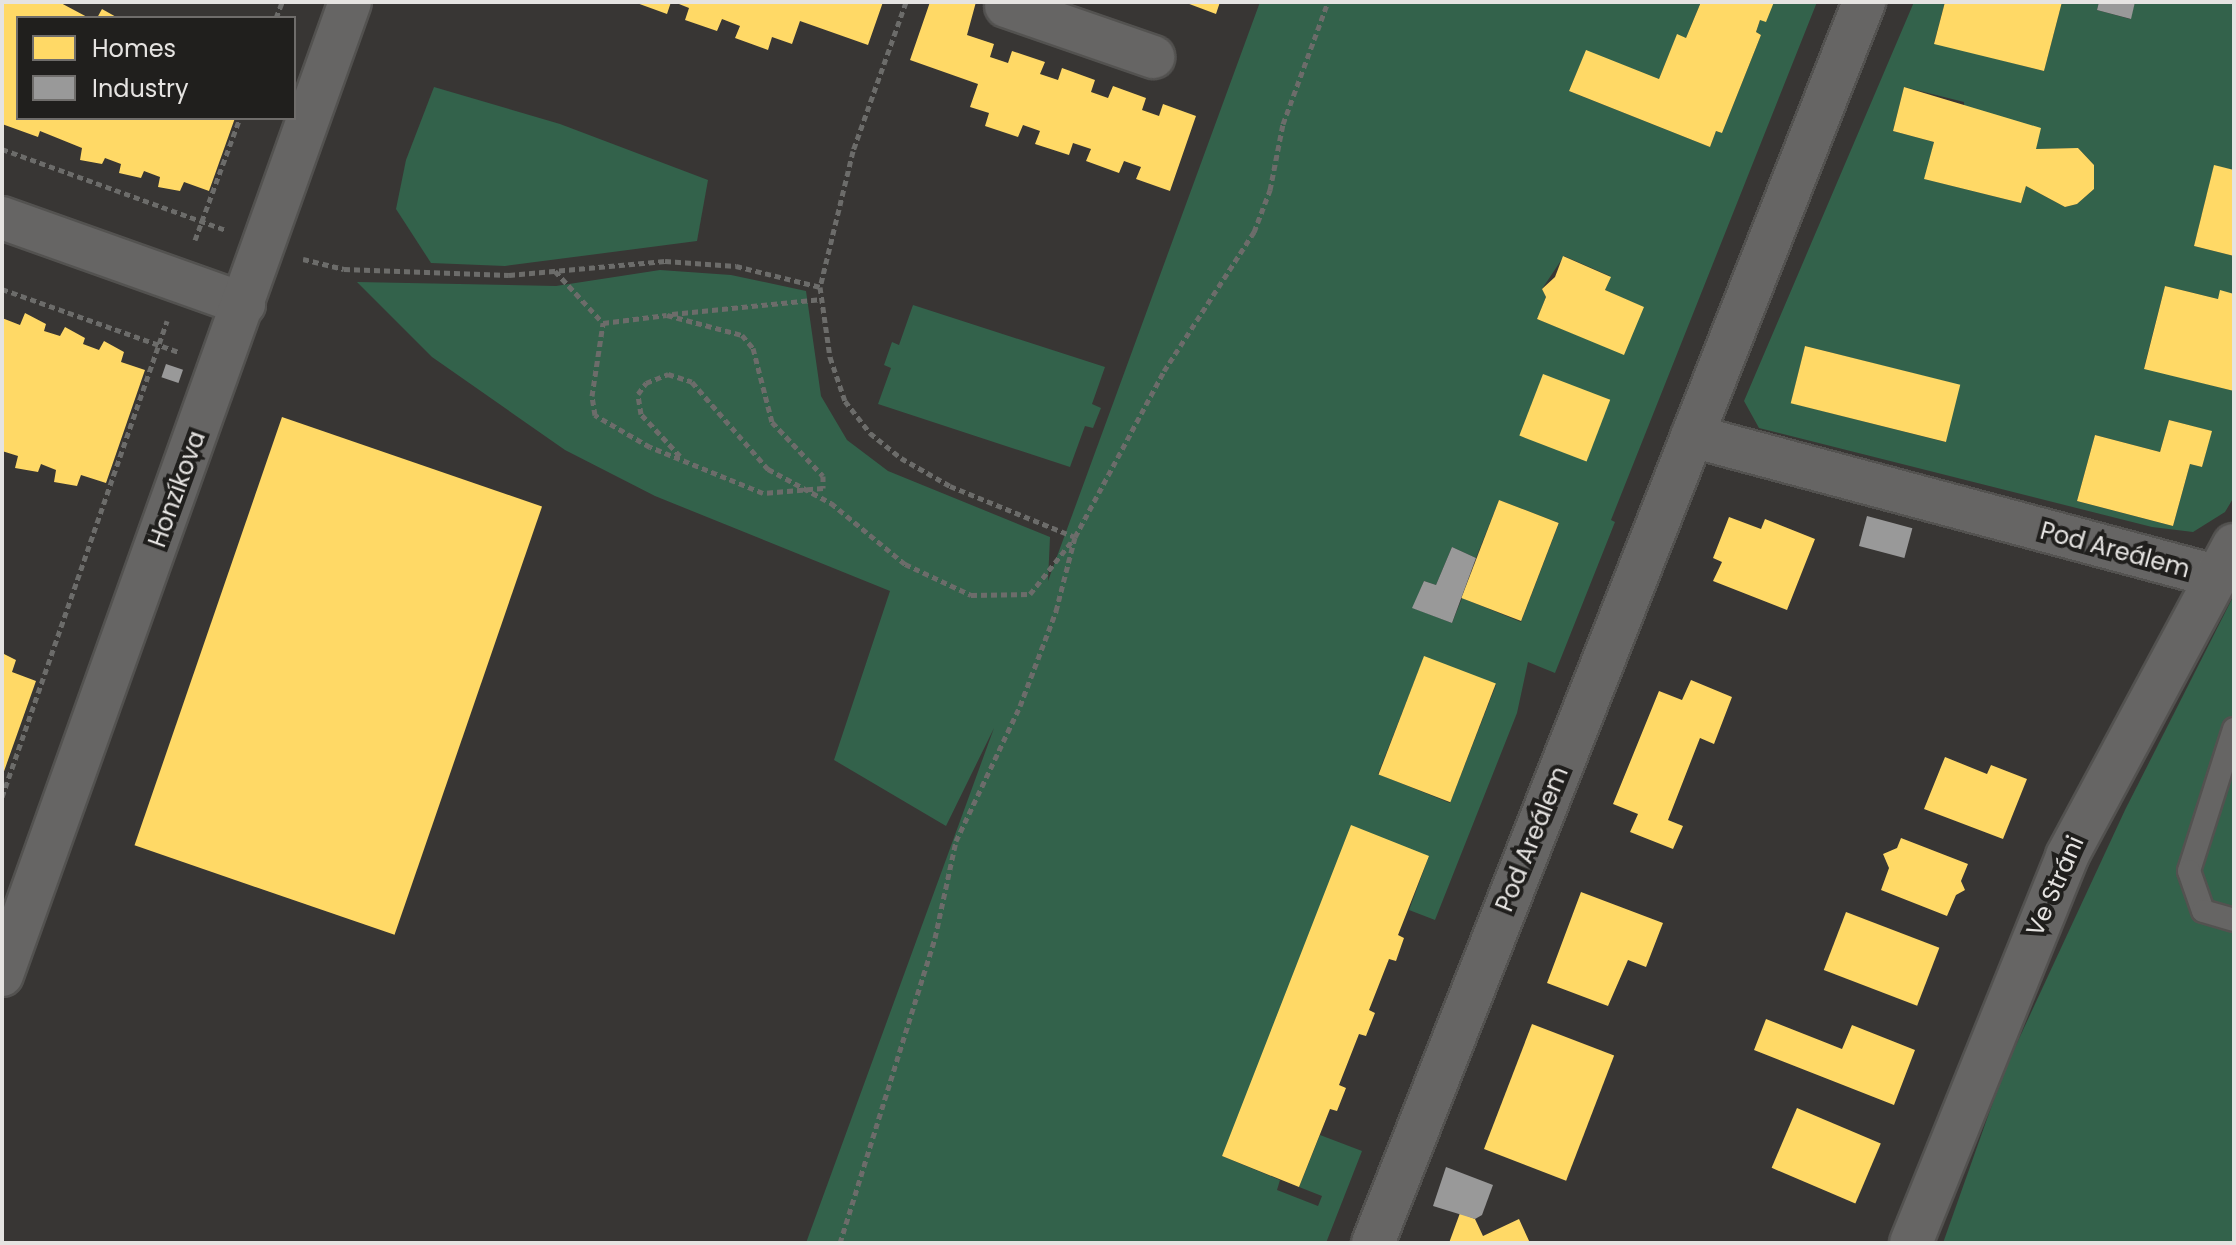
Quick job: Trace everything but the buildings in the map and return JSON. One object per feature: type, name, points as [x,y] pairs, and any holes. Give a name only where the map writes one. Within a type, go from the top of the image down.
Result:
[{"type":"street","name":"Honzíkova","points":[[2,975],[350,2]]},
{"type":"street","name":"Pod Areálem","points":[[1373,1243],[1864,2]]},
{"type":"street","points":[[1006,6],[1076,15],[1153,57]]},
{"type":"street","points":[[2,218],[244,304]]},
{"type":"street","name":"Pod Areálem","points":[[1692,436],[2224,561]]},
{"type":"street","name":"Ve Stráni","points":[[1911,1243],[2067,856],[2224,561]]},
{"type":"lane","points":[[2234,729],[2189,871],[2203,911],[2234,920]]},
{"type":"path","points":[[906,2],[853,151],[820,287],[830,357],[845,401],[870,433],[950,486],[1075,537]]},
{"type":"path","points":[[683,459],[641,414],[638,394],[646,383],[668,374],[692,382],[768,469],[831,503],[905,564],[971,595],[1030,594],[1075,537],[1164,371],[1254,232],[1270,190],[1283,124],[1328,2]]},
{"type":"path","points":[[2,797],[180,281],[239,120]]},
{"type":"path","points":[[2,149],[264,245],[344,269],[509,275],[665,261],[736,266],[820,287]]},
{"type":"path","points":[[555,271],[603,323]]},
{"type":"path","points":[[2,289],[221,368]]},
{"type":"path","points":[[603,323],[822,299]]},
{"type":"path","points":[[603,323],[592,396],[595,415],[650,447],[763,493],[799,487],[823,488],[823,476],[772,422],[753,348],[742,335],[667,315]]},
{"type":"path","points":[[840,1243],[909,1030],[956,841],[1020,706],[1056,611],[1075,537]]},
{"type":"green space","points":[[1260,2],[1701,2],[1686,38],[1677,35],[1659,79],[1586,51],[1569,91],[1710,147],[1716,131],[1722,133],[1761,35],[1756,32],[1760,20],[1774,2],[1817,2],[1611,520],[1615,522],[1555,673],[1528,662],[1517,713],[1435,920],[1409,910],[1429,856],[1222,1156],[1280,1180],[1277,1190],[1318,1206],[1322,1196],[1299,1187],[1320,1135],[1362,1151],[1326,1243],[806,1243],[994,728],[946,826],[834,760],[890,591],[655,496],[565,450],[432,357],[357,282],[556,286],[660,270],[731,275],[806,291],[821,396],[847,440],[888,471],[1050,537],[1048,581]],"holes":[[[1564,256],[1610,276],[1605,290],[1643,307],[1624,354],[1537,319],[1546,297],[1542,289]],[[1499,500],[1559,523],[1521,622],[1462,598],[1452,623],[1413,608],[1424,581],[1436,585],[1452,547],[1476,558]],[[1424,657],[1496,685],[1450,803],[1378,774]]]},
{"type":"green space","points":[[1914,2],[1945,2],[1934,43],[2044,71],[2062,2],[2099,2],[2097,10],[2130,19],[2135,2],[2234,2],[2234,170],[2214,166],[2194,246],[2234,256],[2234,294],[2218,299],[2165,286],[2144,368],[2234,391],[2234,497],[2225,512],[2193,532],[2152,527],[1759,428],[1744,401]],"holes":[[[1904,87],[1964,102],[1964,108],[2036,149],[2078,148],[2094,165],[2094,189],[2077,204],[2065,207],[2026,186],[2021,203],[1925,179],[1934,142],[1893,131]],[[1805,346],[1959,385],[1945,442],[1791,403]],[[2169,420],[2211,431],[2202,467],[2190,464],[2173,526],[2077,501],[2095,435],[2160,452]]]},
{"type":"green space","points":[[434,87],[560,124],[708,180],[697,241],[505,266],[431,263],[396,209],[406,160]]},
{"type":"green space","points":[[913,305],[1105,367],[1092,404],[1101,408],[1093,428],[1085,426],[1070,467],[878,404],[891,368],[884,365],[892,342],[899,345]]},
{"type":"green space","points":[[2234,595],[2234,1243],[1943,1243],[2004,1071],[2125,810]]}]
